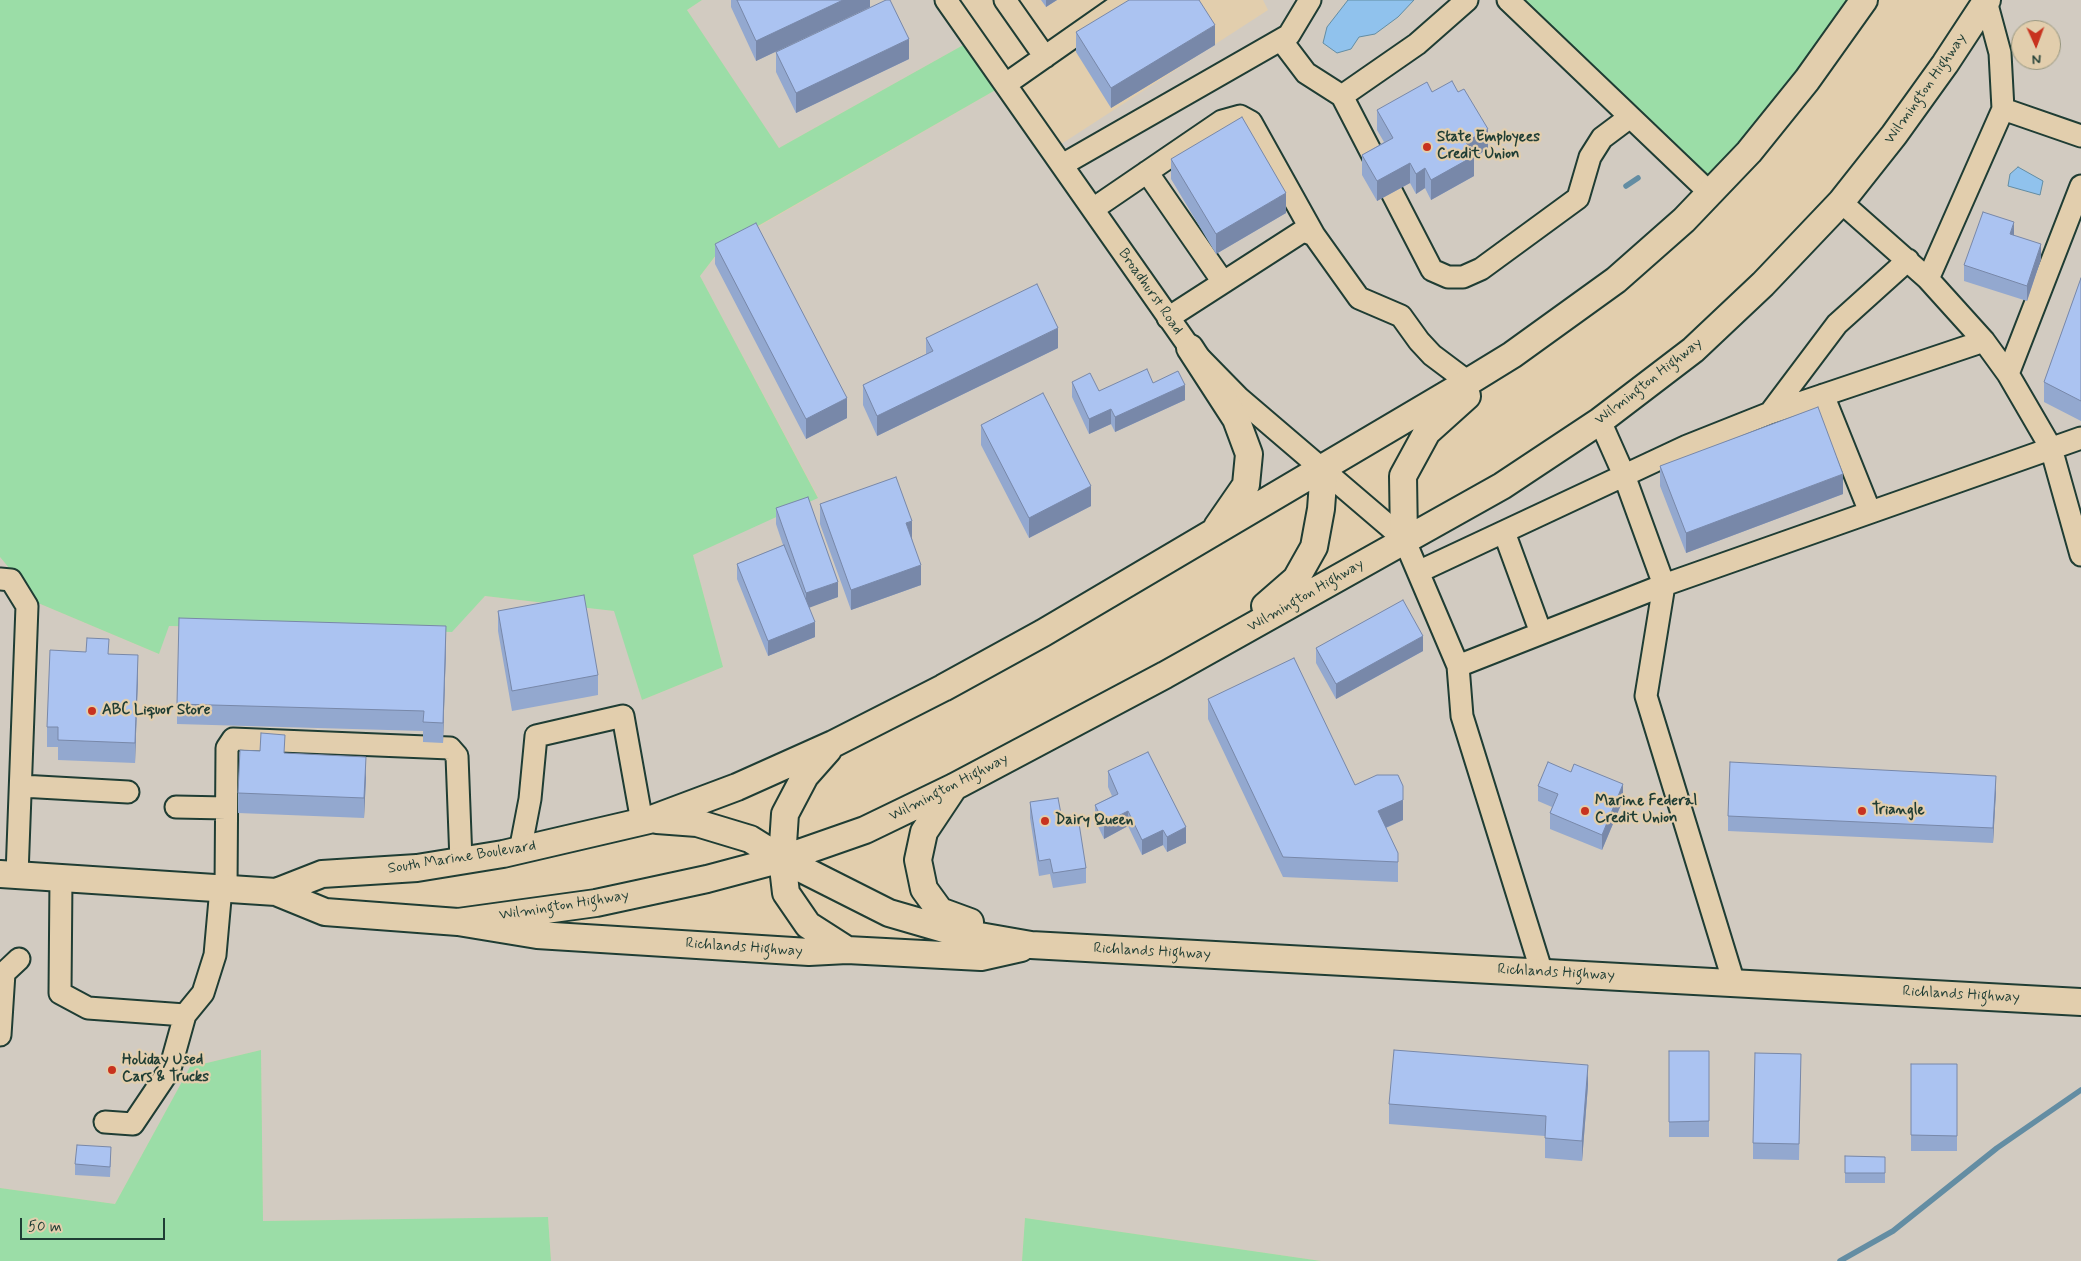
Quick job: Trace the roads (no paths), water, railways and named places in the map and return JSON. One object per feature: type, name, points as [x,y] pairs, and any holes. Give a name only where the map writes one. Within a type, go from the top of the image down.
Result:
[{"type":"main road","points":[[645,821],[737,786],[833,744],[943,688],[1043,633],[1211,535],[1512,355],[1616,280],[1684,220],[1749,152],[1795,94],[1864,0]]},
{"type":"main road","name":"Wilmington Highway","points":[[458,922],[596,903],[707,879],[782,859],[865,830],[954,787],[1217,647],[1404,539],[1502,486],[1600,421],[1693,350],[1762,284],[1842,202],[1934,80],[1986,0]]},
{"type":"main road","points":[[1190,348],[1236,419],[1249,454],[1246,486],[1211,535]]},
{"type":"main road","points":[[1404,539],[1403,476],[1427,432],[1512,355]]},
{"type":"main road","points":[[1217,647],[1296,579],[1314,547],[1321,509],[1324,468]]},
{"type":"main road","points":[[833,744],[805,776],[786,814],[782,859],[786,893],[808,925],[847,950]]},
{"type":"main road","points":[[954,787],[924,832],[918,860],[924,890],[940,912],[1031,945]]},
{"type":"main road","name":"Richlands Highway","points":[[645,821],[697,823],[750,839],[782,859],[889,913],[951,931],[1031,945],[2081,1002]]},
{"type":"main road","name":"South Marine Boulevard","points":[[276,892],[322,874],[417,868],[461,861],[520,851],[645,821]]},
{"type":"main road","name":"South Marine Boulevard","points":[[9,874],[276,892],[325,912],[458,922]]},
{"type":"main road","name":"Richlands Highway","points":[[458,922],[537,935],[809,952],[847,950],[981,957],[1031,945]]},
{"type":"street","name":"Broadhurst Road","points":[[946,0],[1190,348],[1239,398],[1324,468],[1404,539]]},
{"type":"street","points":[[1005,0],[1045,56]]},
{"type":"street","points":[[1006,84],[1126,0]]},
{"type":"street","points":[[1062,165],[1289,35],[1310,0]]},
{"type":"street","points":[[1342,96],[1417,44],[1466,0]]},
{"type":"street","points":[[1508,0],[1710,193]]},
{"type":"street","points":[[1928,279],[2003,109],[2000,52],[1986,0]]},
{"type":"street","points":[[1281,40],[1306,73],[1342,96],[1432,270],[1448,277],[1463,277],[1481,269],[1578,198],[1590,156],[1602,138],[1630,117]]},
{"type":"street","points":[[2003,109],[2081,136]]},
{"type":"street","points":[[1093,209],[1222,121],[1240,116],[1251,122],[1314,235],[1359,298],[1401,316],[1432,355],[1468,382]]},
{"type":"street","points":[[1147,172],[1223,282]]},
{"type":"street","points":[[2008,374],[2081,186]]},
{"type":"street","points":[[1842,202],[1928,279],[1984,341],[2008,374],[2051,448],[2081,555]]},
{"type":"street","points":[[1168,318],[1303,231],[1314,235]]},
{"type":"street","points":[[1770,413],[1837,324],[1908,260]]},
{"type":"street","points":[[1418,572],[1687,446],[1770,413],[1984,341]]},
{"type":"street","points":[[1823,395],[1870,512]]},
{"type":"street","points":[[1600,421],[1624,475],[1664,585],[1646,696],[1734,983]]},
{"type":"street","points":[[1458,666],[1664,585],[2081,438]]},
{"type":"street","points":[[1504,532],[1541,633]]},
{"type":"street","points":[[1404,539],[1458,666],[1462,716],[1542,973]]},
{"type":"street","points":[[0,579],[11,580],[27,606],[21,786],[9,874]]},
{"type":"street","points":[[520,851],[530,799],[536,736],[623,716],[645,821]]},
{"type":"street","points":[[105,1122],[133,1124],[170,1069],[185,1015],[203,993],[215,956],[223,888],[227,748],[233,739],[450,748],[457,756],[461,861]]},
{"type":"street","points":[[21,786],[128,792]]},
{"type":"street","points":[[176,807],[226,808]]},
{"type":"street","points":[[61,878],[60,993],[88,1008],[185,1015]]},
{"type":"street","points":[[0,1035],[4,972],[19,960]]},
{"type":"water","points":[[1348,0],[1414,0],[1398,17],[1375,34],[1359,37],[1351,49],[1337,53],[1323,43],[1327,27]]},
{"type":"water","points":[[2018,167],[2043,181],[2040,195],[2008,186],[2010,174]]},
{"type":"waterway","points":[[1626,186],[1638,178]]},
{"type":"waterway","points":[[1840,1261],[1893,1231],[1997,1148],[2081,1090]]},
{"type":"place","name":"State Employees Credit Union","points":[[1427,147]]},
{"type":"place","name":"ABC Liquor Store","points":[[92,711]]},
{"type":"place","name":"Marine Federal Credit Union","points":[[1585,811]]},
{"type":"place","name":"Triangle","points":[[1862,811]]},
{"type":"place","name":"Dairy Queen","points":[[1045,821]]},
{"type":"place","name":"Holiday Used Cars & Trucks","points":[[112,1070]]}]
